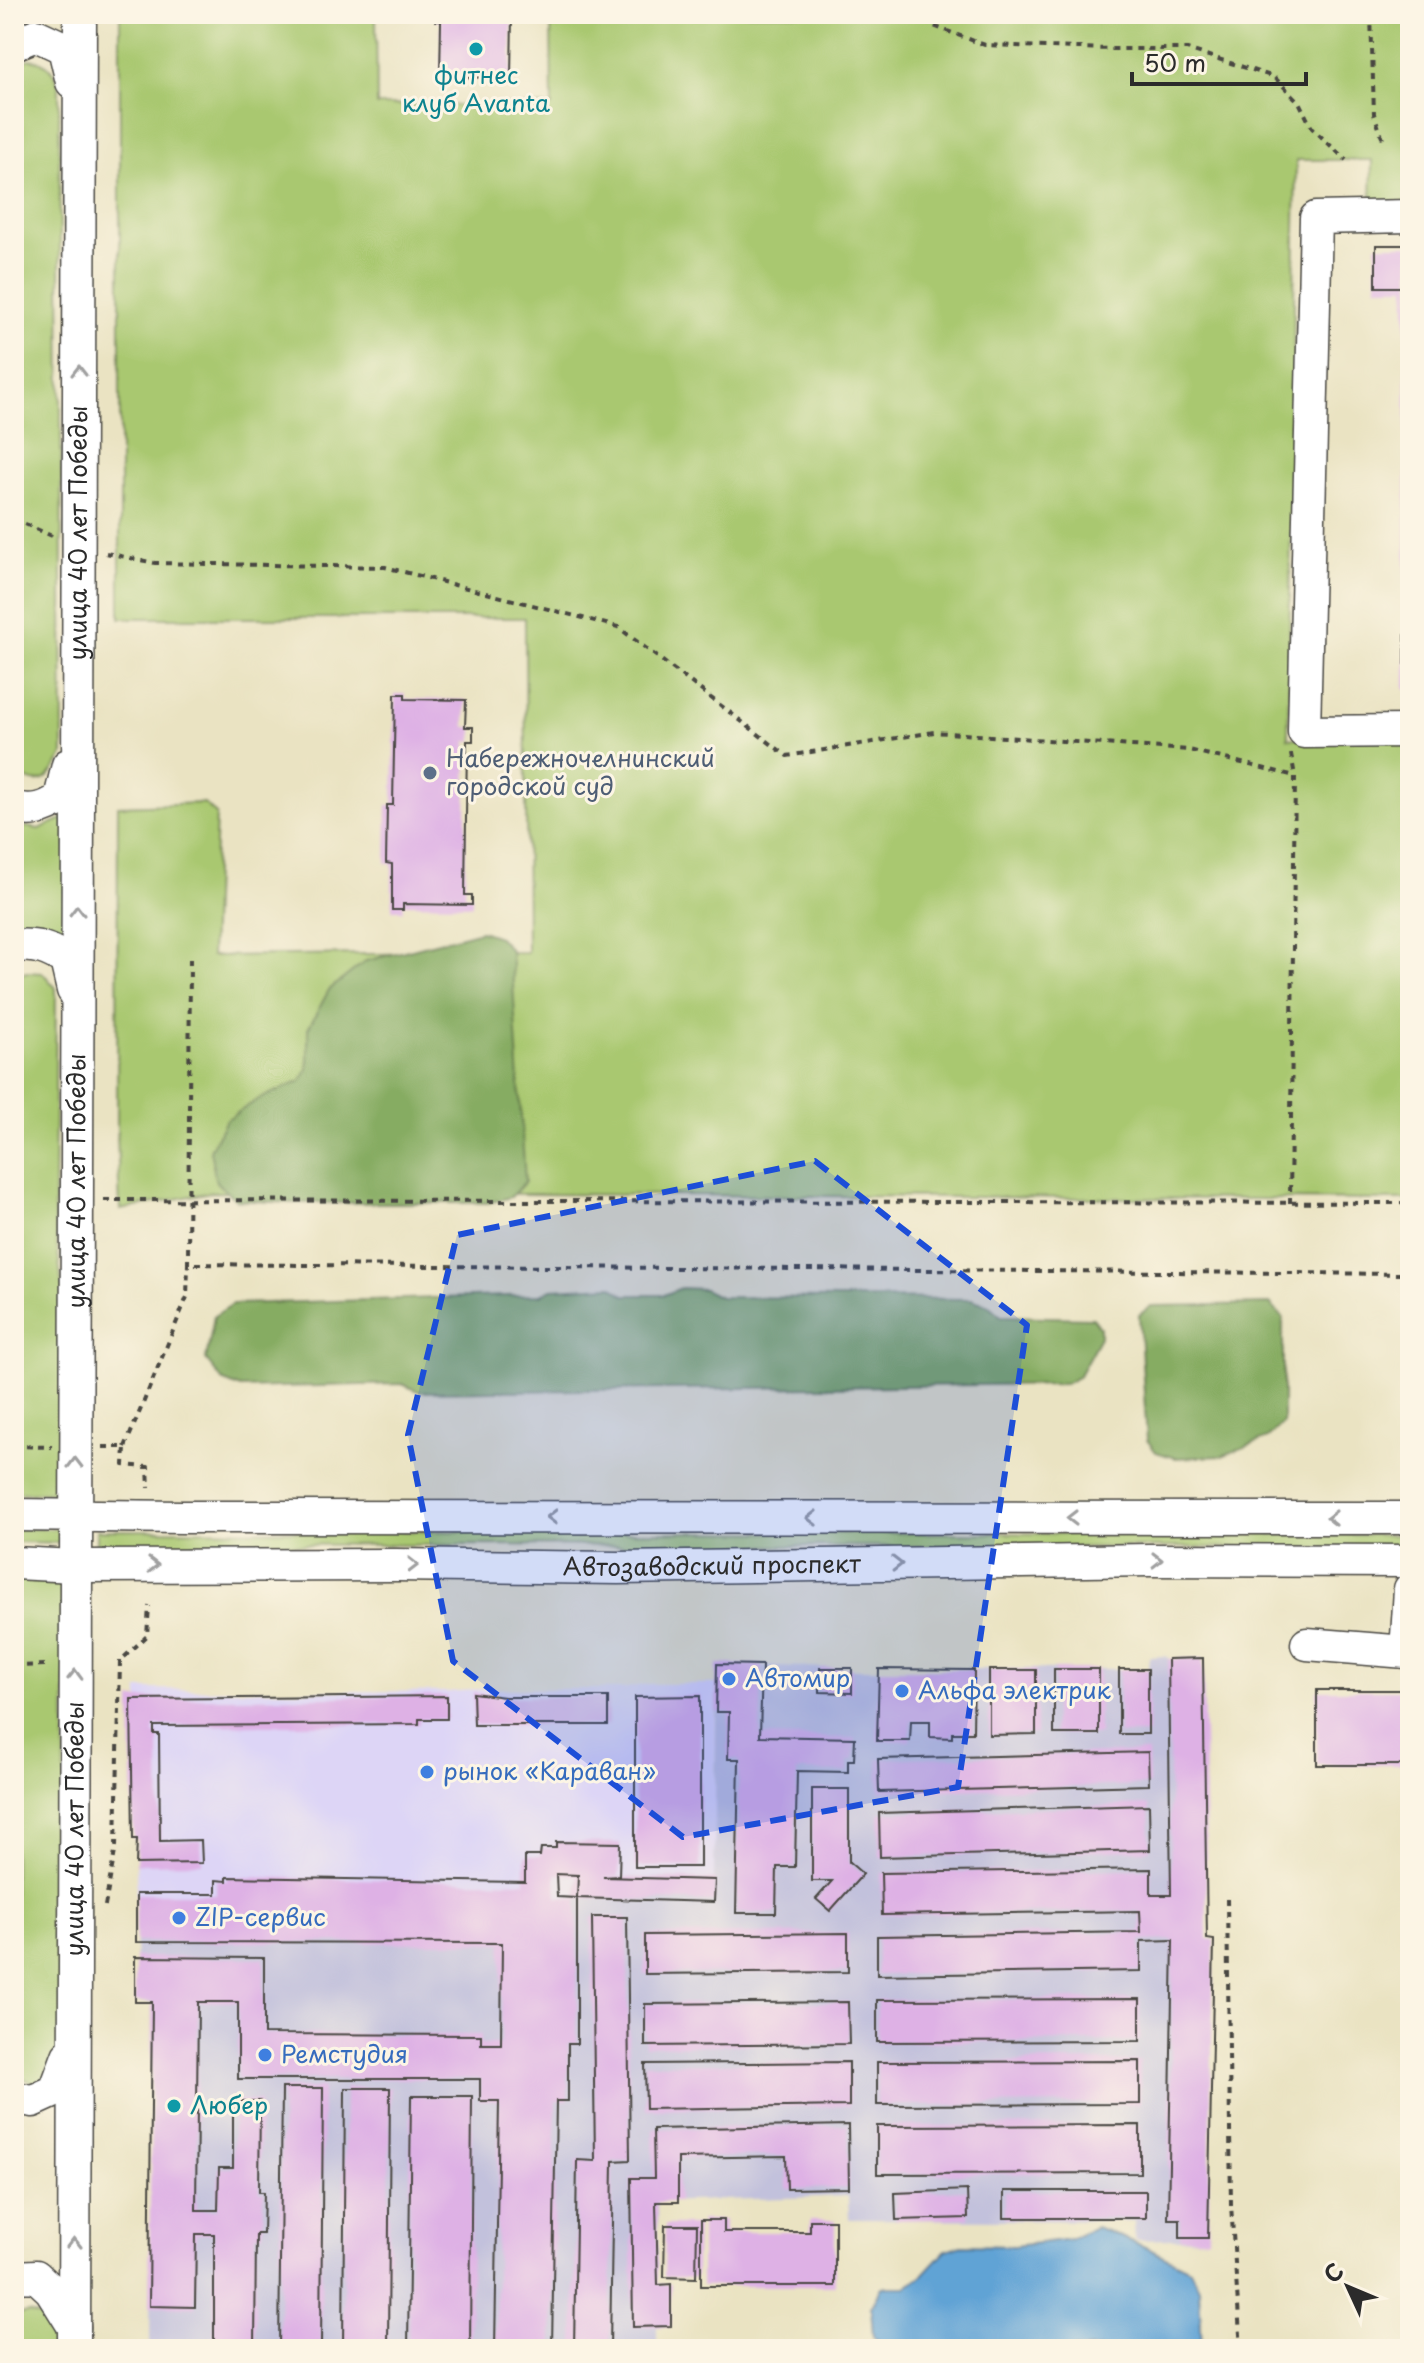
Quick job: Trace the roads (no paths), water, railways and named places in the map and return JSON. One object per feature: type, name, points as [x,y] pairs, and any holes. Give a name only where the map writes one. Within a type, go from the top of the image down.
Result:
[{"type":"street","name":"улица 40 лет Победы","points":[[74,2338],[80,14]]},
{"type":"street","points":[[14,44],[36,35],[64,48],[80,116]]},
{"type":"street","points":[[1410,216],[1316,218],[1304,732],[1410,731]]},
{"type":"street","points":[[14,808],[29,811],[45,808],[60,799],[78,724]]},
{"type":"street","points":[[14,946],[32,944],[50,949],[66,960],[77,1004]]},
{"type":"street","name":"Автозаводский проспект","points":[[14,1515],[1410,1518]]},
{"type":"street","name":"Автозаводский проспект","points":[[14,1563],[75,1566],[618,1568],[1149,1560],[1410,1561]]},
{"type":"street","points":[[1307,1644],[1408,1652],[1410,1589]]},
{"type":"street","points":[[14,2098],[33,2101],[55,2091],[74,2039]]},
{"type":"street","points":[[14,2277],[36,2276],[51,2290],[74,2338]]},
{"type":"water","points":[[1096,2227],[1190,2269],[1199,2288],[1202,2349],[888,2349],[873,2336],[871,2307],[882,2287],[906,2287],[923,2275],[946,2250],[961,2245],[1014,2246],[1071,2239]]},
{"type":"place","name":"фитнес клуб Avanta","points":[[476,49]]},
{"type":"place","name":"Набережночелнинский городской суд","points":[[430,773]]},
{"type":"place","name":"Автомир","points":[[729,1679]]},
{"type":"place","name":"Альфа электрик","points":[[902,1691]]},
{"type":"place","name":"рынок «Караван»","points":[[427,1772]]},
{"type":"place","name":"ZIP-сервис","points":[[179,1918]]},
{"type":"place","name":"Ремстудия","points":[[265,2055]]},
{"type":"place","name":"Любер","points":[[174,2106]]}]
